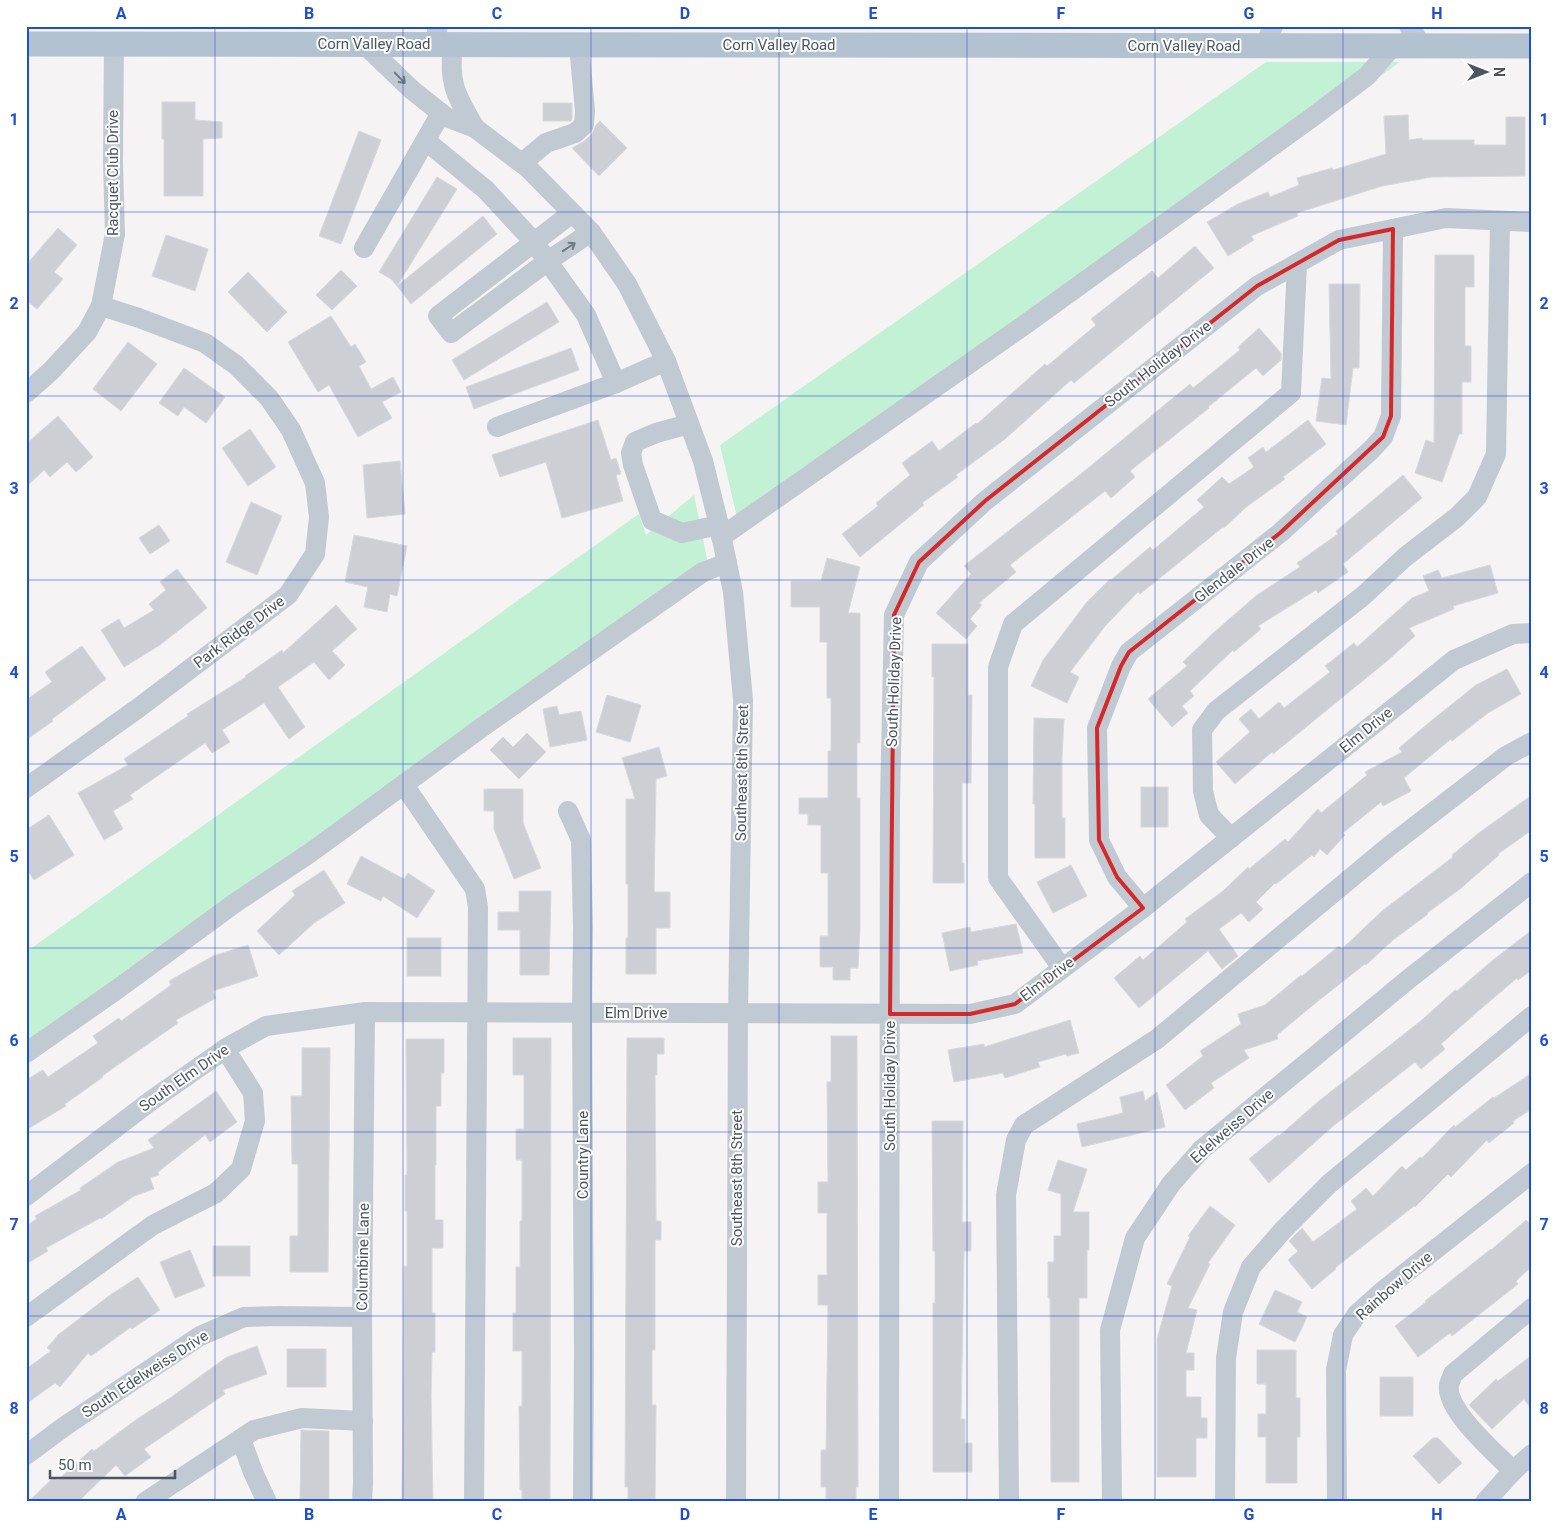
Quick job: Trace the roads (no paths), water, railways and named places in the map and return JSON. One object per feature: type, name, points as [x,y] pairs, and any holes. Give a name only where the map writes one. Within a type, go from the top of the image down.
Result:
[{"type":"main road","name":"Corn Valley Road","points":[[26,44],[364,44],[442,38],[580,45],[1269,36],[1393,46],[1415,36],[1532,46]]},
{"type":"street","name":"Southeast 8th Street","points":[[442,38],[450,64],[452,83],[475,128]]},
{"type":"street","name":"Racquet Club Drive","points":[[26,393],[51,371],[87,332],[101,306],[115,234],[114,44]]},
{"type":"street","name":"Southeast 8th Street","points":[[364,44],[412,90],[446,117],[475,128],[522,164],[591,232],[626,284],[666,361],[703,460],[733,592],[743,700],[738,1013],[736,1502]]},
{"type":"street","points":[[522,164],[546,144],[575,133],[584,125],[585,111],[580,45]]},
{"type":"street","points":[[689,424],[656,432],[635,442],[631,452],[633,465],[652,520],[682,533],[720,531],[1031,320],[1367,76],[1393,46]]},
{"type":"street","points":[[364,248],[441,113]]},
{"type":"street","points":[[426,141],[486,190],[534,242],[586,315],[616,383]]},
{"type":"street","points":[[572,213],[438,316],[451,334],[548,261],[591,232]]},
{"type":"street","name":"South Holiday Drive","points":[[889,1502],[890,800],[894,615],[918,562],[985,500],[1257,286],[1339,240],[1446,218],[1532,222]]},
{"type":"street","points":[[1231,838],[1209,815],[1203,790],[1202,730],[1216,711],[1363,596],[1404,557],[1457,517],[1478,497],[1496,454],[1500,221]]},
{"type":"street","name":"Glendale Drive","points":[[1143,908],[1117,877],[1099,840],[1097,728],[1129,652],[1280,533],[1383,437],[1391,416],[1393,229]]},
{"type":"street","points":[[1062,968],[998,878],[998,667],[1013,624],[1291,394],[1297,264]]},
{"type":"street","name":"Park Ridge Drive","points":[[26,788],[137,709],[288,595],[315,554],[319,517],[315,483],[291,430],[269,398],[236,365],[205,343],[101,306]]},
{"type":"street","points":[[497,427],[616,383],[666,361]]},
{"type":"street","points":[[26,1053],[703,572],[727,563]]},
{"type":"street","name":"Elm Drive","points":[[365,1012],[970,1014],[1014,1004],[1143,908],[1454,660],[1513,634],[1532,633]]},
{"type":"street","points":[[1009,1502],[1006,1195],[1016,1140],[1024,1125],[1156,1039],[1387,848],[1506,756],[1532,742]]},
{"type":"street","points":[[404,785],[474,889],[478,907],[474,1502]]},
{"type":"street","name":"Country Lane","points":[[568,810],[581,840],[583,927],[583,1502]]},
{"type":"street","name":"Edelweiss Drive","points":[[1112,1502],[1110,1330],[1135,1238],[1171,1184],[1201,1150],[1410,978],[1532,882]]},
{"type":"street","name":"South Elm Drive","points":[[26,1196],[152,1100],[225,1049],[266,1026],[365,1012]]},
{"type":"street","name":"Columbine Lane","points":[[362,1502],[365,1012]]},
{"type":"street","points":[[1225,1502],[1226,1358],[1233,1312],[1251,1267],[1283,1230],[1328,1184],[1532,1016]]},
{"type":"street","points":[[26,1316],[153,1225],[216,1193],[241,1169],[256,1121],[253,1093],[225,1049]]},
{"type":"street","name":"Rainbow Drive","points":[[1337,1502],[1336,1370],[1343,1335],[1357,1314],[1384,1290],[1532,1173]]},
{"type":"street","points":[[1513,1471],[1459,1415],[1451,1398],[1449,1386],[1453,1374],[1532,1308]]},
{"type":"street","name":"South Edelweiss Drive","points":[[26,1455],[65,1426],[200,1336],[244,1317],[362,1317]]},
{"type":"street","points":[[145,1502],[254,1430],[302,1418],[363,1421]]},
{"type":"street","points":[[241,1438],[253,1472],[267,1502]]},
{"type":"street","points":[[1485,1502],[1513,1471],[1532,1454]]}]
